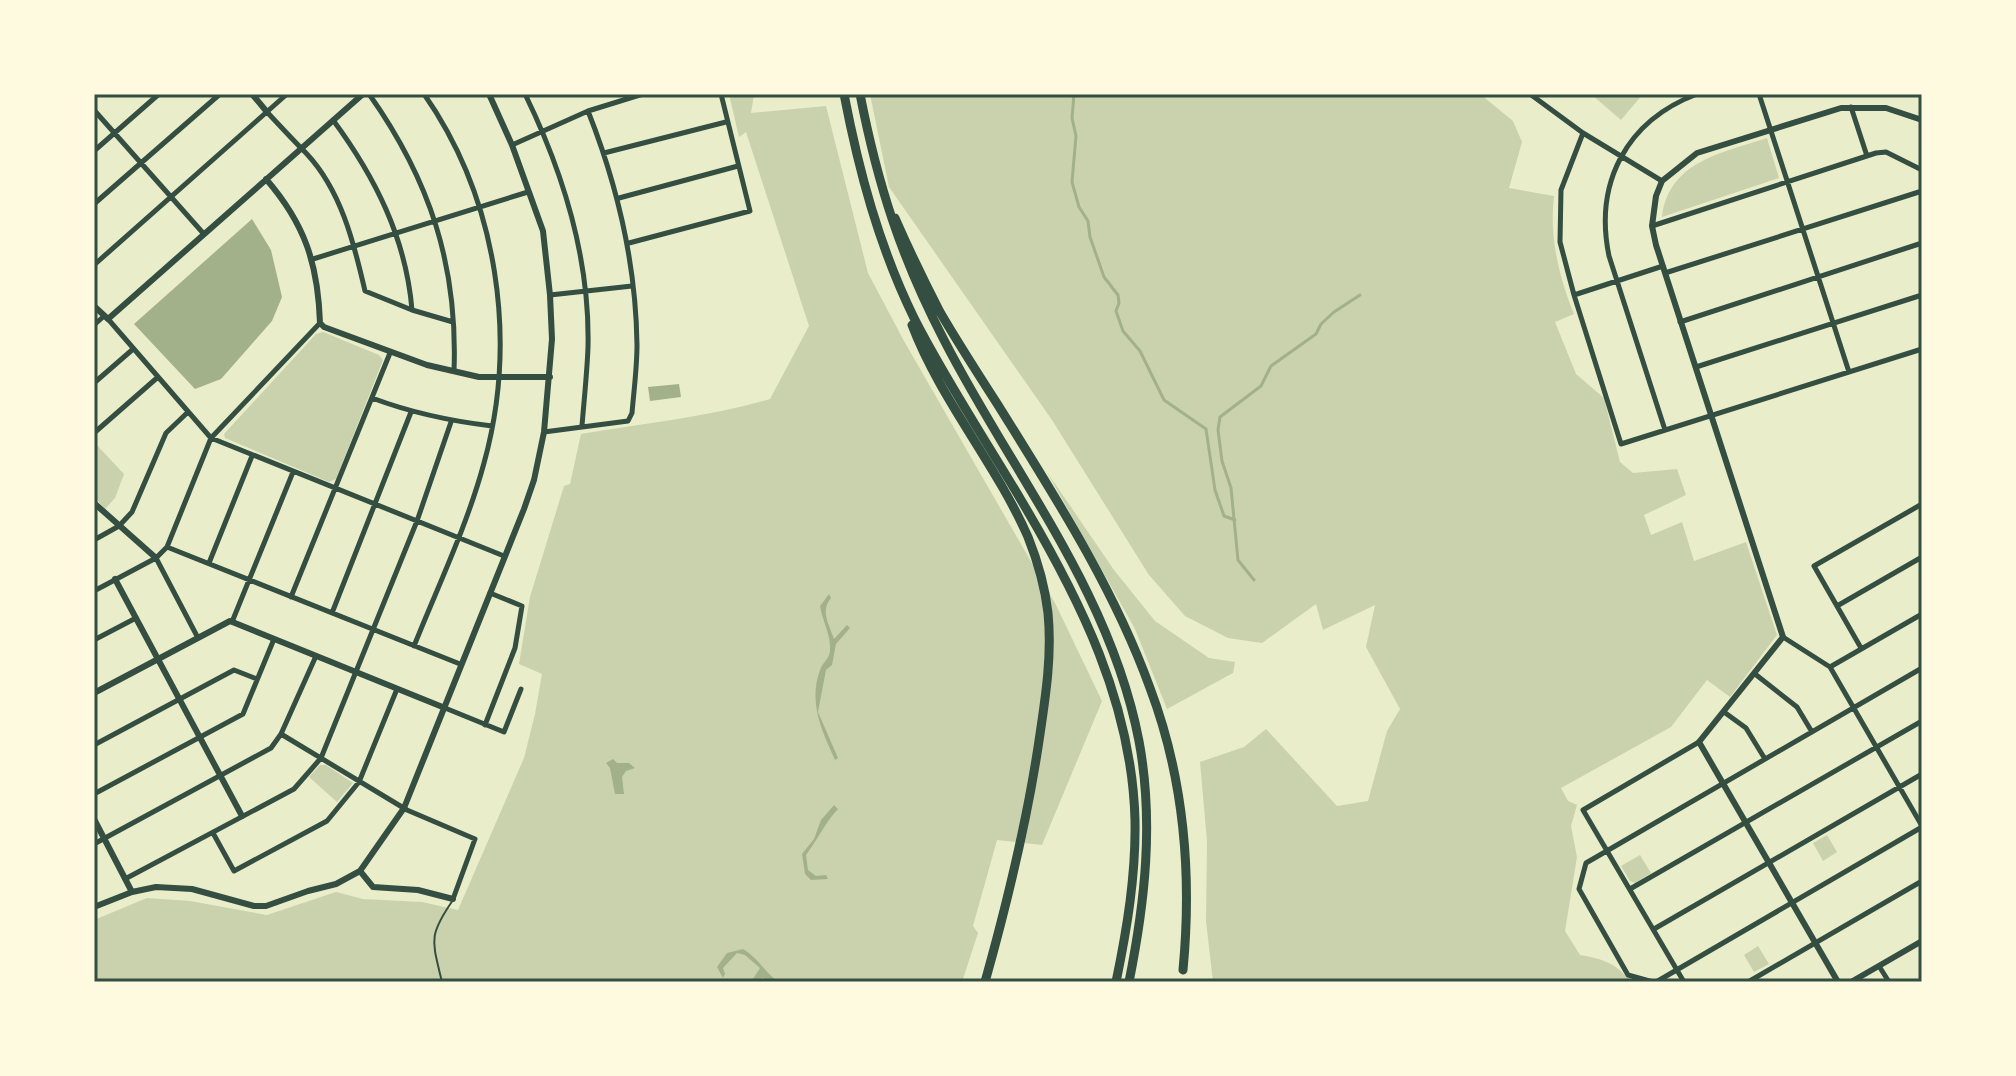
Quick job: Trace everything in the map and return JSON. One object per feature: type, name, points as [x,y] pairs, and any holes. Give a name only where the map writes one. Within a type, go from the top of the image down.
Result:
[{"type":"highway","points":[[844,94],[857,159],[886,253],[916,334],[1021,522],[1038,563],[1045,591],[1048,667],[1028,808],[985,982]]},
{"type":"highway","points":[[860,94],[878,179],[904,257],[945,342],[1059,537],[1099,614],[1122,674],[1143,772],[1147,857],[1129,982]]},
{"type":"highway","points":[[878,179],[940,312],[1050,492],[1111,600],[1155,703],[1172,763],[1186,868],[1183,970]]},
{"type":"highway","points":[[886,253],[914,317],[944,373],[1021,498],[1068,582],[1099,650],[1120,715],[1131,777],[1134,859],[1126,933],[1116,982]]},
{"type":"street","points":[[94,151],[159,94]]},
{"type":"street","points":[[94,204],[220,94]]},
{"type":"street","points":[[252,94],[305,152],[332,192],[355,247],[365,291],[453,322]]},
{"type":"street","points":[[94,265],[287,94]]},
{"type":"street","points":[[94,325],[106,318],[363,94]]},
{"type":"street","points":[[369,94],[406,151],[436,221],[449,271],[454,371]]},
{"type":"street","points":[[414,646],[484,463],[499,378],[495,270],[479,206],[447,131],[424,94]]},
{"type":"street","points":[[94,907],[132,892],[156,887],[192,889],[254,906],[266,906],[336,884],[360,871],[404,808],[534,480],[544,432],[552,339],[543,231],[512,145],[489,94]]},
{"type":"street","points":[[525,94],[562,179],[575,232],[588,345],[582,426]]},
{"type":"street","points":[[512,145],[626,96],[643,94]]},
{"type":"street","points":[[629,243],[750,211],[721,94]]},
{"type":"street","points":[[1530,94],[1583,133],[1662,181]]},
{"type":"street","points":[[1665,430],[1604,232],[1604,208],[1613,173],[1640,130],[1672,104],[1697,94]]},
{"type":"street","points":[[1759,94],[1849,372]]},
{"type":"street","points":[[1851,107],[1867,156]]},
{"type":"street","points":[[1922,120],[1886,108],[1851,107],[1697,153],[1662,181],[1656,196],[1652,226],[1680,322],[1783,637],[1830,667],[1854,709],[1876,748],[1922,826],[1654,982],[1628,975],[1579,889],[1586,863],[1854,709],[1922,668]]},
{"type":"street","points":[[94,110],[203,233]]},
{"type":"street","points":[[544,432],[628,421],[631,418],[637,346],[629,243],[619,198],[588,111]]},
{"type":"street","points":[[333,120],[367,169],[396,233],[412,310]]},
{"type":"street","points":[[604,153],[726,122]]},
{"type":"street","points":[[1583,133],[1568,165],[1561,190],[1560,242],[1621,444],[1922,349]]},
{"type":"street","points":[[1652,226],[1886,152],[1922,170]]},
{"type":"street","points":[[619,198],[738,166]]},
{"type":"street","points":[[94,591],[156,558],[167,547],[211,438],[320,323],[319,290],[313,259],[295,218],[266,179]]},
{"type":"street","points":[[1574,295],[1922,191]]},
{"type":"street","points":[[313,259],[528,192]]},
{"type":"street","points":[[1680,322],[1922,243]]},
{"type":"street","points":[[550,295],[632,286]]},
{"type":"street","points":[[1696,367],[1922,295]]},
{"type":"street","points":[[94,306],[211,438],[504,556]]},
{"type":"street","points":[[320,323],[390,353],[454,371],[499,378],[550,377]]},
{"type":"street","points":[[94,383],[132,350]]},
{"type":"street","points":[[291,597],[390,353]]},
{"type":"street","points":[[94,433],[158,377]]},
{"type":"street","points":[[372,398],[451,422],[492,426]]},
{"type":"street","points":[[94,540],[119,526],[132,512],[166,433],[188,412]]},
{"type":"street","points":[[332,613],[411,412]]},
{"type":"street","points":[[125,879],[294,789],[321,758],[417,521],[451,422]]},
{"type":"street","points":[[209,563],[252,456]]},
{"type":"street","points":[[94,693],[232,622],[293,472]]},
{"type":"street","points":[[94,503],[156,558],[198,638]]},
{"type":"street","points":[[1861,648],[1814,566],[1922,504]]},
{"type":"street","points":[[167,547],[460,664]]},
{"type":"street","points":[[1837,606],[1922,557]]},
{"type":"street","points":[[115,579],[242,816]]},
{"type":"street","points":[[485,725],[515,648],[522,606],[490,593]]},
{"type":"street","points":[[1830,667],[1922,614]]},
{"type":"street","points":[[94,640],[136,618]]},
{"type":"street","points":[[232,622],[504,732],[521,689]]},
{"type":"street","points":[[1684,982],[1583,810],[1699,742],[1783,637]]},
{"type":"street","points":[[94,794],[243,714],[274,639]]},
{"type":"street","points":[[94,844],[271,748],[281,734],[316,656]]},
{"type":"street","points":[[94,745],[234,670],[257,679]]},
{"type":"street","points":[[1755,674],[1797,707],[1812,732]]},
{"type":"street","points":[[213,833],[234,871],[327,821],[359,782],[397,689]]},
{"type":"street","points":[[1724,712],[1746,728],[1765,759]]},
{"type":"street","points":[[1630,889],[1922,721]]},
{"type":"street","points":[[281,734],[404,808],[475,839],[453,899],[418,890],[373,887],[360,871]]},
{"type":"street","points":[[1699,742],[1838,982]]},
{"type":"street","points":[[1654,929],[1922,774]]},
{"type":"street","points":[[94,819],[132,892]]},
{"type":"street","points":[[1748,982],[1922,881]]},
{"type":"street","points":[[1851,982],[1922,941]]},
{"type":"street","points":[[1879,966],[1889,982]]},
{"type":"lane","points":[[442,982],[435,956],[435,926],[453,899]]},
{"type":"shaded area","points":[[729,94],[754,94],[751,113],[826,106],[868,273],[1056,605],[1102,701],[1042,845],[997,840],[973,926],[978,933],[962,982],[94,982],[94,920],[147,898],[190,901],[267,915],[336,892],[363,899],[422,902],[458,910],[524,758],[542,674],[519,664],[530,597],[564,486],[570,484],[581,434],[700,415],[770,399],[809,326],[746,132],[739,137]]},
{"type":"shaded area","points":[[870,94],[1480,94],[1513,121],[1522,142],[1509,188],[1554,196],[1556,256],[1574,314],[1555,322],[1576,374],[1604,398],[1620,462],[1633,473],[1677,469],[1686,495],[1644,515],[1651,535],[1682,522],[1694,561],[1746,542],[1777,635],[1730,697],[1707,680],[1671,727],[1561,788],[1568,801],[1577,805],[1571,826],[1577,857],[1565,931],[1580,955],[1609,963],[1638,982],[1213,982],[1206,921],[1207,841],[1200,762],[1244,747],[1266,729],[1337,806],[1368,801],[1387,731],[1400,709],[1366,647],[1375,605],[1323,630],[1316,604],[1262,643],[1228,638],[1185,616],[1149,575],[1052,420],[889,187]]},
{"type":"shaded area","points":[[1591,94],[1643,94],[1621,120]]},
{"type":"shaded area","points":[[1767,138],[1779,178],[1662,217],[1667,198],[1686,171],[1716,155]]},
{"type":"shaded area","points":[[252,219],[271,250],[282,297],[272,321],[221,379],[195,389],[134,324]]},
{"type":"shaded area","points":[[323,332],[379,355],[383,360],[336,479],[329,482],[225,438],[224,434],[316,334]]},
{"type":"shaded area","points":[[679,384],[681,397],[650,401],[648,387]]},
{"type":"shaded area","points":[[94,442],[124,474],[115,498],[105,509],[94,497]]},
{"type":"shaded area","points":[[1047,472],[1114,570],[1155,621],[1209,658],[1235,662],[1233,673],[1167,709],[1135,629]]},
{"type":"shaded area","points":[[829,594],[831,598],[826,613],[834,639],[847,625],[850,628],[836,644],[832,665],[826,670],[818,712],[838,758],[835,760],[818,716],[815,694],[820,670],[830,653],[820,606]]},
{"type":"shaded area","points":[[613,759],[635,768],[626,771],[622,777],[624,794],[615,794],[610,768],[606,763]]},
{"type":"shaded area","points":[[320,765],[326,765],[353,783],[337,802],[309,777]]},
{"type":"shaded area","points":[[834,805],[838,809],[806,855],[808,870],[816,876],[826,875],[828,879],[811,880],[805,874],[802,854],[814,839],[821,820]]},
{"type":"shaded area","points":[[1827,835],[1837,852],[1823,861],[1813,843]]},
{"type":"shaded area","points":[[1640,855],[1651,873],[1635,883],[1630,881],[1621,866]]},
{"type":"shaded area","points":[[1758,946],[1769,964],[1754,972],[1744,955]]},
{"type":"shaded area","points":[[743,949],[778,982],[763,978],[751,982],[760,968],[745,955],[737,953],[723,968],[723,978],[717,967],[727,953]]},
{"type":"waterway","points":[[1074,94],[1072,118],[1076,136],[1072,182],[1079,207],[1088,221],[1090,237],[1104,277],[1118,295],[1116,311],[1123,331],[1140,351],[1164,400],[1206,429],[1215,490],[1224,516],[1235,520]]},
{"type":"waterway","points":[[1254,580],[1238,560],[1231,488],[1222,461],[1218,430],[1220,417],[1261,386],[1271,366],[1316,334],[1321,324],[1334,312],[1360,295]]}]
